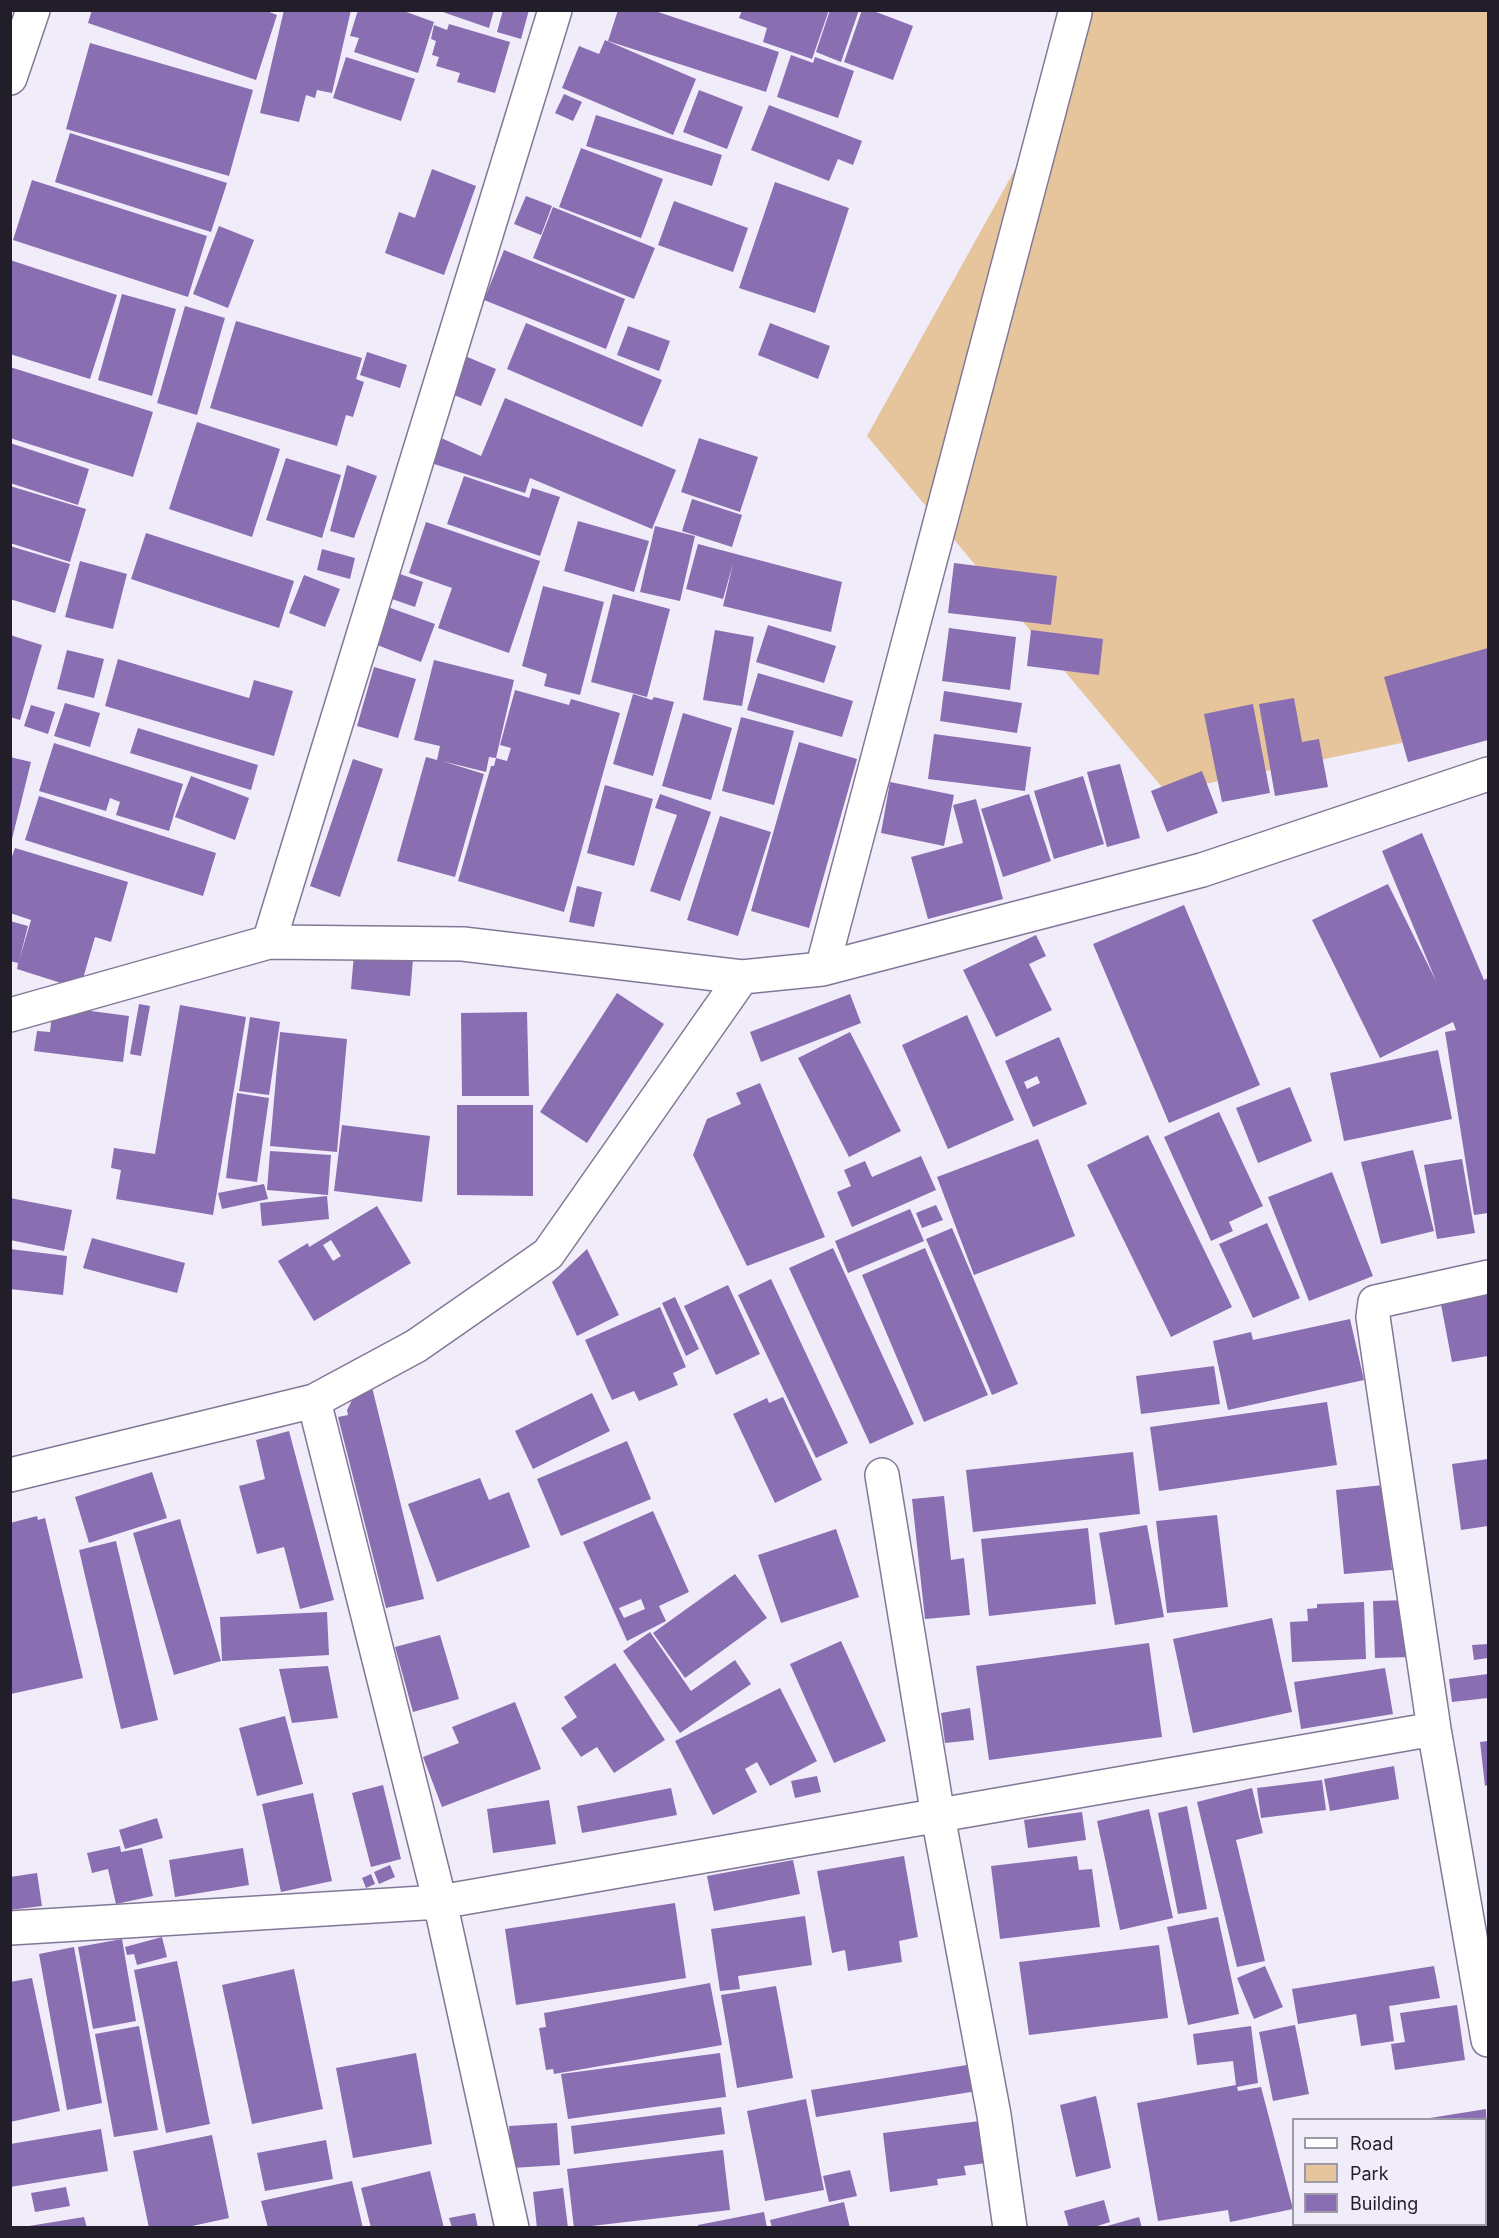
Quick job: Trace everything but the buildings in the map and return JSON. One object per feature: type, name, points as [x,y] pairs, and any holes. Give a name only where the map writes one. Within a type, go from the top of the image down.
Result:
[{"type":"street","points":[[10,78],[33,10]]},
{"type":"street","points":[[269,942],[555,10]]},
{"type":"street","points":[[822,969],[1075,13]]},
{"type":"street","points":[[10,1015],[269,942],[463,944],[742,977],[822,969],[1202,870],[1488,774]]},
{"type":"street","points":[[10,1475],[314,1401],[416,1346],[548,1254],[742,977]]},
{"type":"street","points":[[1488,1277],[1375,1302],[1373,1317],[1434,1729],[1488,2040]]},
{"type":"street","points":[[314,1401],[440,1902],[512,2228]]},
{"type":"street","points":[[882,1475],[938,1816],[994,2115],[1010,2228]]},
{"type":"street","points":[[10,1928],[440,1902],[1434,1729]]},
{"type":"green space","points":[[1092,11],[1488,11],[1488,725],[1166,792],[867,436],[1048,110]]}]
